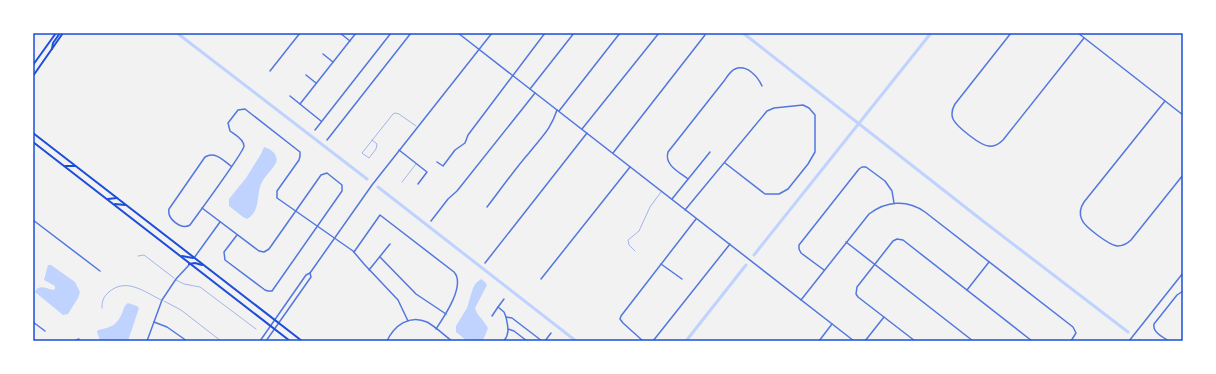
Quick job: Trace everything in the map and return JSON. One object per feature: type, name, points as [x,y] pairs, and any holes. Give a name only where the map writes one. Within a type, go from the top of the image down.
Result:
[{"type":"main road","points":[[33,66],[56,33]]},
{"type":"main road","points":[[51,50],[53,43],[60,33]]},
{"type":"main road","points":[[33,76],[63,33]]},
{"type":"main road","points":[[33,133],[302,341]]},
{"type":"main road","points":[[33,142],[290,341]]},
{"type":"main road","points":[[64,166],[76,166]]},
{"type":"main road","points":[[107,199],[118,198]]},
{"type":"main road","points":[[114,204],[126,205]]},
{"type":"main road","points":[[177,254],[194,258]]},
{"type":"main road","points":[[189,264],[195,263],[207,268]]},
{"type":"street","points":[[270,71],[300,33]]},
{"type":"street","points":[[340,33],[350,41]]},
{"type":"street","points":[[300,104],[356,33]]},
{"type":"street","points":[[315,130],[392,33]]},
{"type":"street","points":[[327,140],[411,33]]},
{"type":"street","points":[[458,33],[854,341]]},
{"type":"street","points":[[260,341],[306,274],[310,273],[372,185],[492,33]]},
{"type":"street","points":[[437,162],[443,166],[455,150],[465,143],[468,135],[545,33]]},
{"type":"street","points":[[530,88],[574,33]]},
{"type":"street","points":[[487,207],[528,154],[546,134],[558,110],[620,33]]},
{"type":"street","points":[[582,130],[659,33]]},
{"type":"street","points":[[1011,33],[953,108],[952,115],[954,122],[987,146],[995,146],[1000,143],[1084,38]]},
{"type":"street","points":[[1078,33],[1183,115]]},
{"type":"street","points":[[612,153],[705,35]]},
{"type":"street","points":[[323,54],[333,62]]},
{"type":"street","points":[[688,179],[669,164],[667,158],[668,152],[724,80],[733,70],[740,68],[750,72],[759,79],[762,86]]},
{"type":"street","points":[[306,75],[316,83]]},
{"type":"street","points":[[431,221],[535,93]]},
{"type":"street","points":[[290,96],[321,122]]},
{"type":"street","points":[[1165,101],[1082,206],[1080,214],[1082,220],[1097,234],[1114,245],[1122,246],[1128,243],[1183,175]]},
{"type":"street","points":[[685,210],[762,116],[769,110],[774,108],[803,105],[814,113],[815,152],[808,164],[788,189],[783,192],[765,194],[725,163]]},
{"type":"street","points":[[231,166],[214,154],[210,154],[205,157],[168,212],[170,218],[181,226],[187,227],[190,225],[243,149],[244,145],[241,140],[230,131],[228,125],[236,112],[243,109],[300,152],[299,160],[277,191],[276,195],[280,201],[354,252],[398,300],[408,321]]},
{"type":"street","points":[[485,263],[587,133]]},
{"type":"street","points":[[399,150],[427,172],[418,184]]},
{"type":"street","points":[[672,200],[710,152]]},
{"type":"street","points":[[541,280],[630,166]]},
{"type":"street","points":[[824,270],[801,253],[799,249],[800,243],[858,169],[862,167],[868,168],[888,184],[892,191],[894,203]]},
{"type":"street","points":[[202,208],[258,251],[266,252],[321,175],[327,173],[341,183],[343,189],[275,288],[270,291],[264,290],[224,258],[224,252],[237,235]]},
{"type":"street","points":[[801,300],[869,214],[879,208],[894,203],[909,204],[922,210],[1073,327],[1075,335],[1071,341]]},
{"type":"street","points":[[354,252],[380,215],[456,275],[458,283],[451,306],[436,329]]},
{"type":"street","points":[[643,341],[623,323],[620,319],[621,316],[696,218]]},
{"type":"street","points":[[33,220],[100,271]]},
{"type":"street","points":[[194,258],[220,222]]},
{"type":"street","points":[[915,341],[856,294],[856,287],[893,241],[897,239],[903,240],[1032,341]]},
{"type":"street","points":[[846,242],[973,341]]},
{"type":"street","points":[[369,270],[390,244]]},
{"type":"street","points":[[653,341],[730,244]]},
{"type":"street","points":[[380,257],[416,294],[446,314]]},
{"type":"street","points":[[967,290],[989,262]]},
{"type":"street","points":[[147,341],[162,300],[176,279],[189,264]]},
{"type":"street","points":[[661,264],[682,279]]},
{"type":"street","points":[[266,341],[311,277],[310,273]]},
{"type":"street","points":[[1129,341],[1183,273]]},
{"type":"street","points":[[1169,341],[1155,331],[1154,324],[1177,295],[1183,291]]},
{"type":"street","points":[[492,316],[504,299]]},
{"type":"street","points":[[498,307],[504,312],[506,317],[508,329],[507,336],[504,341]]},
{"type":"street","points":[[506,317],[512,318],[543,341],[551,333]]},
{"type":"street","points":[[865,341],[884,317]]},
{"type":"street","points":[[387,341],[395,328],[408,321],[415,320],[425,321],[452,341]]},
{"type":"street","points":[[33,322],[45,331]]},
{"type":"street","points":[[154,322],[173,330],[187,341]]},
{"type":"street","points":[[819,341],[832,324]]},
{"type":"street","points":[[508,329],[514,331],[527,341]]},
{"type":"street","points":[[74,341],[79,339]]},
{"type":"lane","points":[[372,140],[377,144],[376,149],[369,158],[362,153],[372,140],[395,113],[399,114],[417,127]]},
{"type":"lane","points":[[402,182],[416,163]]},
{"type":"lane","points":[[636,251],[629,245],[628,240],[638,231],[650,207],[662,191]]},
{"type":"lane","points":[[138,256],[144,255],[184,284],[200,287],[256,329]]},
{"type":"lane","points":[[102,308],[102,300],[116,287],[124,285],[137,287],[181,310],[221,341]]},
{"type":"water","points":[[264,147],[274,153],[277,160],[262,181],[256,208],[247,219],[229,206],[229,199],[246,178]]},
{"type":"water","points":[[48,265],[51,265],[75,282],[80,292],[68,314],[63,315],[35,292],[40,287],[53,290],[55,289],[55,286],[44,280]]},
{"type":"water","points":[[481,279],[487,285],[475,308],[488,328],[484,338],[481,341],[467,341],[456,332],[456,326],[467,308],[473,288]]},
{"type":"water","points":[[128,303],[139,308],[128,341],[100,341],[97,332],[98,330],[114,325]]},
{"type":"waterway","points":[[177,33],[367,179]]},
{"type":"waterway","points":[[743,33],[983,221],[1128,332]]},
{"type":"waterway","points":[[754,255],[931,33]]},
{"type":"waterway","points":[[378,187],[576,341]]},
{"type":"waterway","points":[[686,341],[746,265]]}]
